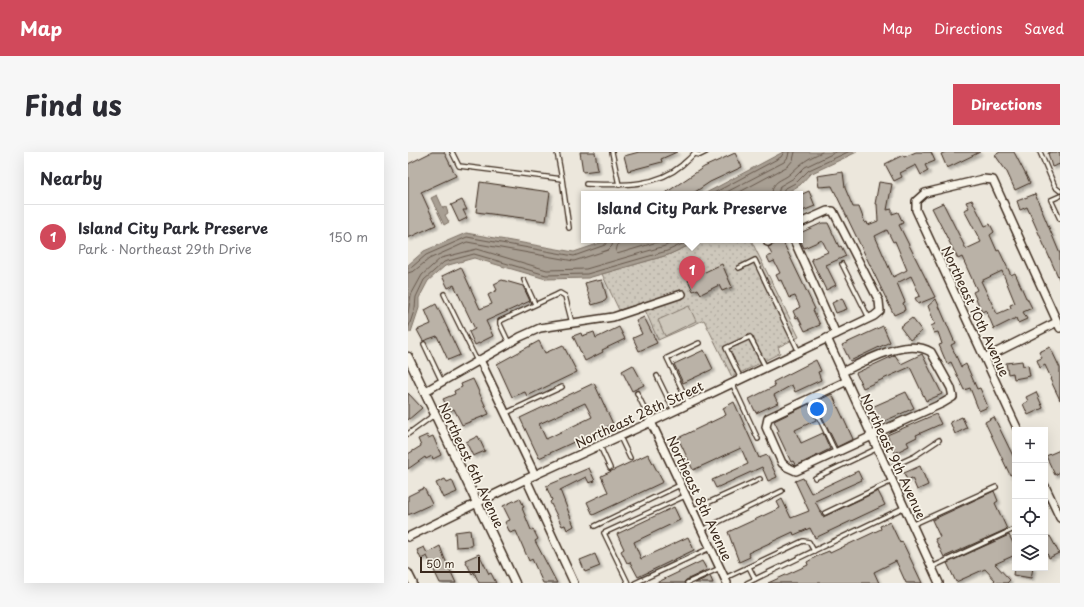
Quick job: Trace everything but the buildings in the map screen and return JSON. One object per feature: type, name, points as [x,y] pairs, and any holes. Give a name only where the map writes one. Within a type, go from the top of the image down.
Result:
[{"type":"street","name":"Northeast 10th Avenue","points":[[1017,427],[916,210],[916,201],[925,193],[983,179],[993,180],[1058,325]]},
{"type":"street","name":"Northeast 28th Street","points":[[408,538],[526,479],[620,437],[766,368],[869,318],[880,311],[879,301],[833,211],[827,211],[803,222]]},
{"type":"street","points":[[795,243],[836,334]]},
{"type":"street","points":[[424,392],[508,343],[540,328],[613,318],[682,294]]},
{"type":"street","points":[[985,358],[1058,325]]},
{"type":"street","name":"Northeast 9th Avenue","points":[[827,338],[939,583]]},
{"type":"street","points":[[842,372],[894,348],[919,347],[931,352],[951,388],[953,396],[943,403],[804,468],[796,470],[787,467],[782,463],[765,424],[768,418],[772,414],[847,381]]},
{"type":"street","name":"Northeast 6th Avenue","points":[[408,357],[514,583]]},
{"type":"street","points":[[479,360],[535,475]]},
{"type":"street","name":"Northeast 8th Avenue","points":[[651,422],[691,510],[726,581]]},
{"type":"street","points":[[526,479],[574,583]]},
{"type":"street","points":[[1048,492],[1060,518]]},
{"type":"street","points":[[408,573],[414,583]]},
{"type":"lane","points":[[452,152],[459,166],[562,180]]},
{"type":"lane","points":[[557,152],[569,228]]},
{"type":"lane","points":[[612,152],[619,185]]},
{"type":"lane","points":[[586,184],[631,185],[660,178],[677,169],[695,153],[700,155],[706,152]]},
{"type":"lane","points":[[1040,152],[1055,187],[1060,191]]},
{"type":"lane","points":[[1060,196],[1051,200],[1060,219]]},
{"type":"lane","points":[[739,268],[755,260],[799,352]]},
{"type":"lane","points":[[842,264],[869,318]]},
{"type":"lane","points":[[524,280],[535,304]]},
{"type":"lane","points":[[444,294],[479,360]]},
{"type":"lane","points":[[508,343],[499,323],[556,295],[563,294],[568,306],[572,323]]},
{"type":"lane","points":[[741,379],[726,348],[750,337],[766,368]]},
{"type":"lane","points":[[689,404],[667,358],[699,343]]},
{"type":"lane","points":[[424,344],[442,382]]},
{"type":"lane","points":[[657,376],[674,411]]},
{"type":"lane","points":[[732,384],[758,439]]},
{"type":"lane","points":[[506,413],[562,387]]},
{"type":"lane","points":[[637,393],[651,422]]},
{"type":"lane","points":[[809,398],[836,453]]},
{"type":"lane","points":[[408,434],[434,415]]},
{"type":"lane","points":[[620,437],[630,458]]},
{"type":"lane","points":[[887,468],[915,456],[939,440]]},
{"type":"lane","points":[[600,446],[610,468]]},
{"type":"lane","points":[[815,478],[878,448]]},
{"type":"lane","points":[[691,510],[760,479]]},
{"type":"lane","points":[[825,513],[892,481]]},
{"type":"lane","points":[[595,526],[680,485]]},
{"type":"lane","points":[[912,525],[996,487]]},
{"type":"lane","points":[[702,530],[782,491]]},
{"type":"lane","points":[[628,583],[604,533],[685,496]]},
{"type":"lane","points":[[748,582],[905,508]]},
{"type":"lane","points":[[932,567],[1012,530]]},
{"type":"lane","points":[[726,581],[742,570],[803,541],[809,542],[814,551]]},
{"type":"lane","points":[[635,583],[710,548]]},
{"type":"lane","points":[[749,567],[755,579]]},
{"type":"lane","points":[[687,583],[720,568]]},
{"type":"shaded area","points":[[694,243],[752,243],[799,337],[778,347],[780,353],[732,377],[704,320],[658,340],[642,303],[619,310],[602,274],[668,255]]},
{"type":"shaded area","points":[[689,306],[696,321],[665,336],[658,320]]},
{"type":"water","points":[[783,152],[857,152],[810,174],[800,185],[789,191],[710,191]]},
{"type":"water","points":[[437,195],[443,208],[446,207],[448,213],[445,215],[449,222],[444,225],[431,198]]},
{"type":"water","points":[[466,233],[574,252],[600,243],[694,243],[668,255],[588,278],[546,279],[474,258],[445,266],[428,281],[419,298],[419,308],[411,332],[408,333],[408,265],[424,251]]},
{"type":"place","name":"Island City Park Preserve","points":[[692,289]]}]
